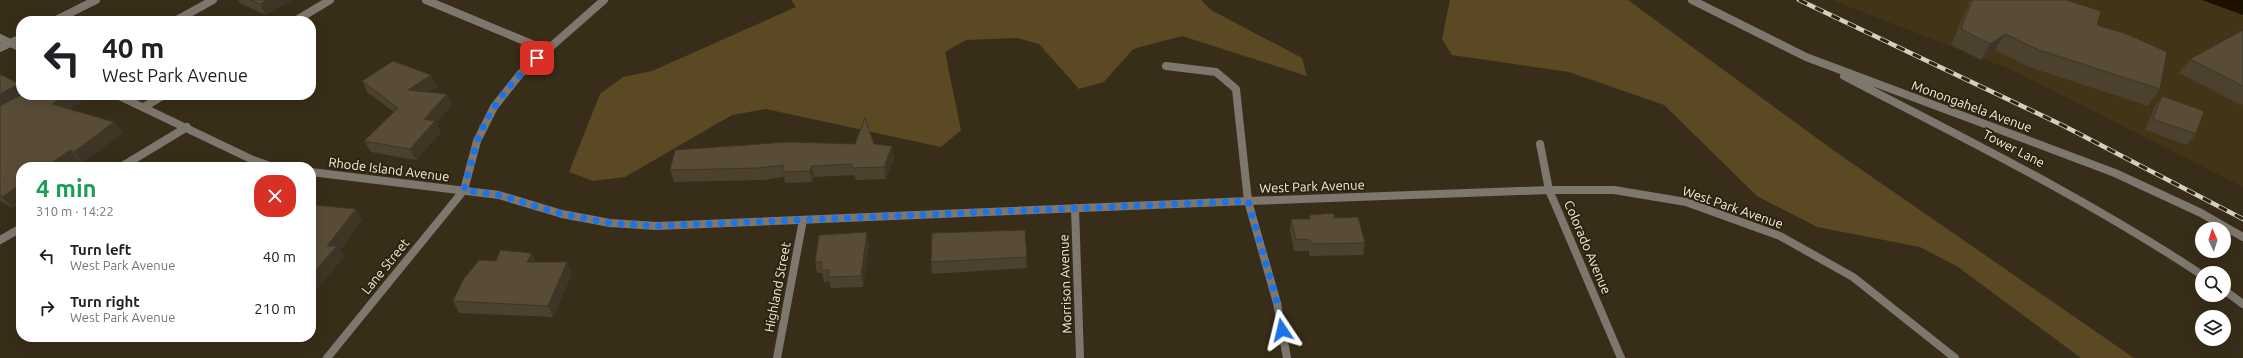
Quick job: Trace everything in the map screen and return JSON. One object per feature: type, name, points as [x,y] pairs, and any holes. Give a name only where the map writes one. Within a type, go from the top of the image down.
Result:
[{"type":"street","points":[[64,16],[96,0]]},
{"type":"street","points":[[184,16],[214,0]]},
{"type":"street","points":[[303,16],[330,0]]},
{"type":"street","points":[[426,0],[438,2],[546,50]]},
{"type":"street","points":[[464,190],[477,141],[494,107],[521,73],[604,0]]},
{"type":"street","name":"Monongahela Avenue","points":[[1692,0],[1806,57],[2115,173],[2201,213],[2243,237]]},
{"type":"street","points":[[0,38],[16,46]]},
{"type":"street","points":[[0,48],[16,40]]},
{"type":"street","name":"Tower Lane","points":[[1806,57],[2020,165],[2106,213],[2195,270]]},
{"type":"street","points":[[1166,66],[1216,72],[1236,89],[1248,201],[1277,302],[1286,358]]},
{"type":"street","points":[[128,100],[259,162]]},
{"type":"street","points":[[144,107],[156,100]]},
{"type":"street","points":[[129,162],[187,127]]},
{"type":"street","name":"Colorado Avenue","points":[[1540,144],[1549,190],[1621,358]]},
{"type":"street","name":"Rhode Island Avenue","points":[[316,173],[464,190]]},
{"type":"street","name":"West Park Avenue","points":[[464,190],[499,195],[562,214],[610,223],[657,226],[1248,201],[1549,190],[1614,190],[1686,202],[1780,236],[1853,278],[1955,358]]},
{"type":"street","name":"Lane Street","points":[[326,358],[464,190]]},
{"type":"street","name":"Morrison Avenue","points":[[1075,208],[1080,358]]},
{"type":"street","name":"Highland Street","points":[[777,358],[803,220]]},
{"type":"street","points":[[0,240],[16,231]]},
{"type":"street","points":[[2231,295],[2243,304]]},
{"type":"shaded area","points":[[791,0],[1201,0],[1211,10],[1302,58],[1307,76],[1182,36],[1133,49],[1104,82],[1079,89],[1039,44],[1017,38],[966,40],[945,52],[961,130],[941,147],[766,109],[732,115],[625,177],[593,181],[569,172],[600,94],[623,77],[652,71],[796,7]]},
{"type":"shaded area","points":[[1450,0],[1628,0],[1833,150],[2134,358],[2081,358],[1958,267],[1920,247],[1817,227],[1757,196],[1664,105],[1569,72],[1452,55],[1442,39]]},
{"type":"shaded area","points":[[1832,0],[2202,0],[2243,15],[2243,187],[2014,71]]},
{"type":"shaded area","points":[[2202,0],[2243,0],[2243,15]]},
{"type":"building","points":[[250,0],[267,0],[260,4]]},
{"type":"building","points":[[1972,0],[2066,0],[2101,11],[2097,25],[2127,34],[2167,52],[2160,89],[2039,50],[2005,34],[1990,44],[1961,29]]},
{"type":"building","points":[[2243,30],[2243,86],[2190,59]]},
{"type":"building","points":[[393,61],[431,75],[408,90],[447,94],[424,119],[435,121],[410,149],[364,141],[398,108],[362,81]]},
{"type":"building","points":[[0,74],[16,82],[16,86],[0,94]]},
{"type":"building","points":[[2162,96],[2204,111],[2196,134],[2153,119]]},
{"type":"building","points":[[16,98],[16,100],[59,100],[52,104],[114,122],[74,152],[70,150],[53,162],[16,162],[16,187],[2,197],[0,195],[0,106]]},
{"type":"building","points":[[865,118],[874,144],[892,146],[884,167],[853,168],[852,164],[812,166],[810,171],[782,172],[784,165],[760,168],[670,170],[675,150],[787,142],[855,144]]},
{"type":"building","points":[[316,205],[356,209],[327,246],[337,246],[316,270]]},
{"type":"building","points":[[1334,213],[1334,218],[1358,217],[1365,243],[1311,244],[1310,240],[1296,239],[1291,219],[1310,219],[1310,215]]},
{"type":"building","points":[[1025,230],[1027,257],[931,262],[932,233]]},
{"type":"building","points":[[867,232],[861,276],[828,277],[829,270],[821,270],[822,262],[815,262],[819,235]]},
{"type":"building","points":[[500,250],[532,253],[527,262],[567,262],[548,306],[453,301],[463,280],[479,260],[496,261]]},
{"type":"railway","points":[[1799,0],[2064,126],[2243,219]]},
{"type":"route","points":[[537,58],[521,73],[494,107],[477,141],[464,190],[499,195],[562,214],[610,223],[657,226],[1248,201],[1277,302],[1282,330]]}]
